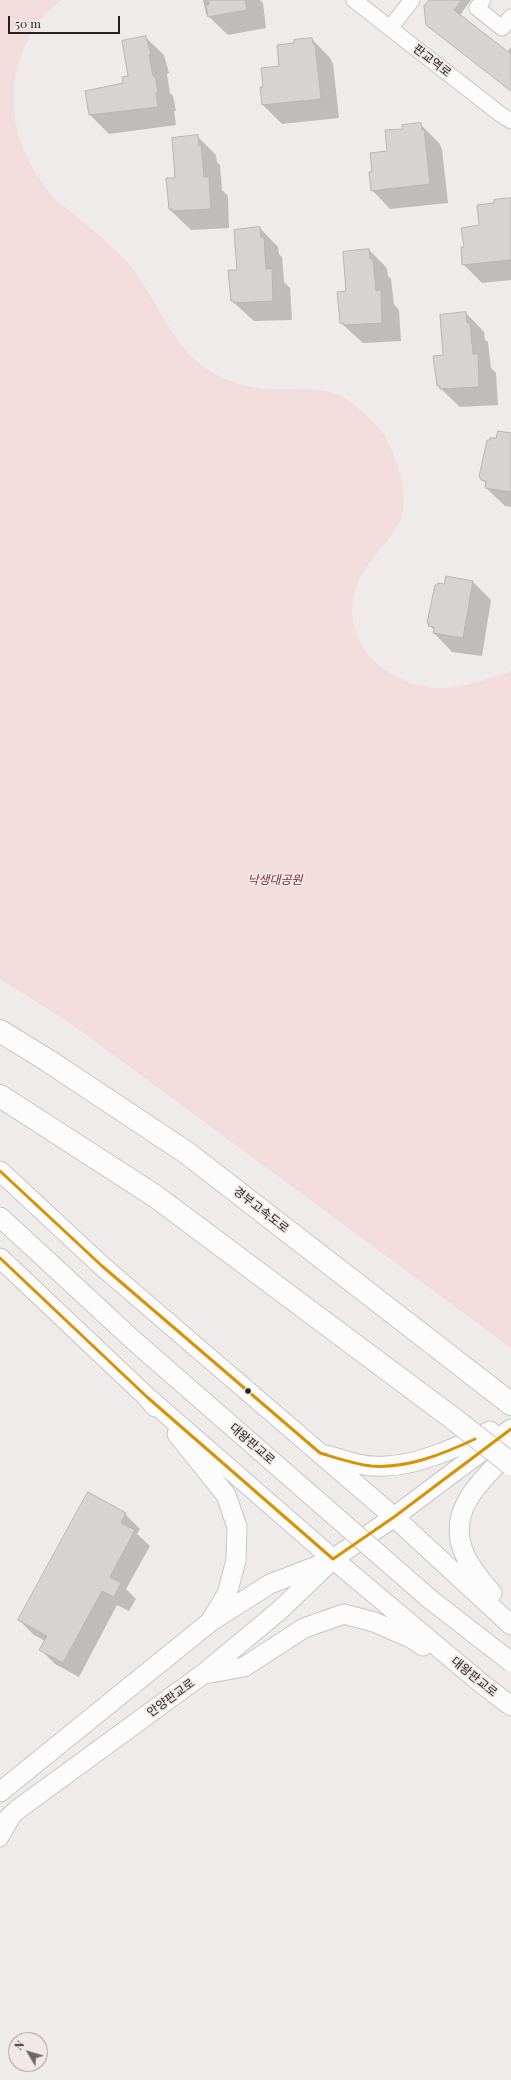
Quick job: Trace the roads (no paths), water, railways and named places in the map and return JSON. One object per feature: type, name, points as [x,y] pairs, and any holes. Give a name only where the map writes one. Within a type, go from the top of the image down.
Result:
[{"type":"highway","name":"경부고속도로","points":[[0,1031],[47,1060],[187,1153],[511,1404]]},
{"type":"highway","points":[[0,1096],[155,1196],[455,1420],[511,1464]]},
{"type":"main road","points":[[0,1171],[102,1266],[394,1517],[511,1625]]},
{"type":"main road","name":"대왕판교로","points":[[0,1217],[132,1339],[419,1589],[511,1662]]},
{"type":"main road","points":[[0,1258],[147,1396],[226,1495],[237,1527],[236,1560],[227,1594],[210,1622]]},
{"type":"main road","name":"대왕판교로","points":[[147,1396],[333,1559],[482,1684],[511,1706]]},
{"type":"main road","points":[[320,1453],[355,1464],[386,1466],[422,1459],[460,1446],[511,1421]]},
{"type":"main road","name":"안양판교로","points":[[0,1826],[18,1810],[203,1674],[280,1610],[333,1559],[394,1517],[511,1429]]},
{"type":"main road","points":[[511,1449],[469,1498],[458,1527],[460,1546],[476,1575],[494,1596],[511,1620]]},
{"type":"main road","name":"안양판교로","points":[[0,1792],[210,1622],[270,1584],[333,1559]]},
{"type":"main road","points":[[203,1674],[244,1667],[304,1628],[344,1614],[374,1622],[411,1638],[482,1684]]},
{"type":"street","name":"판교역로","points":[[354,0],[511,121]]},
{"type":"street","points":[[390,28],[412,0]]},
{"type":"street","points":[[483,0],[477,8],[502,28],[511,17]]},
{"type":"street","points":[[0,1839],[18,1810]]},
{"type":"park label","name":"낙생대공원","points":[[275,880]]}]
